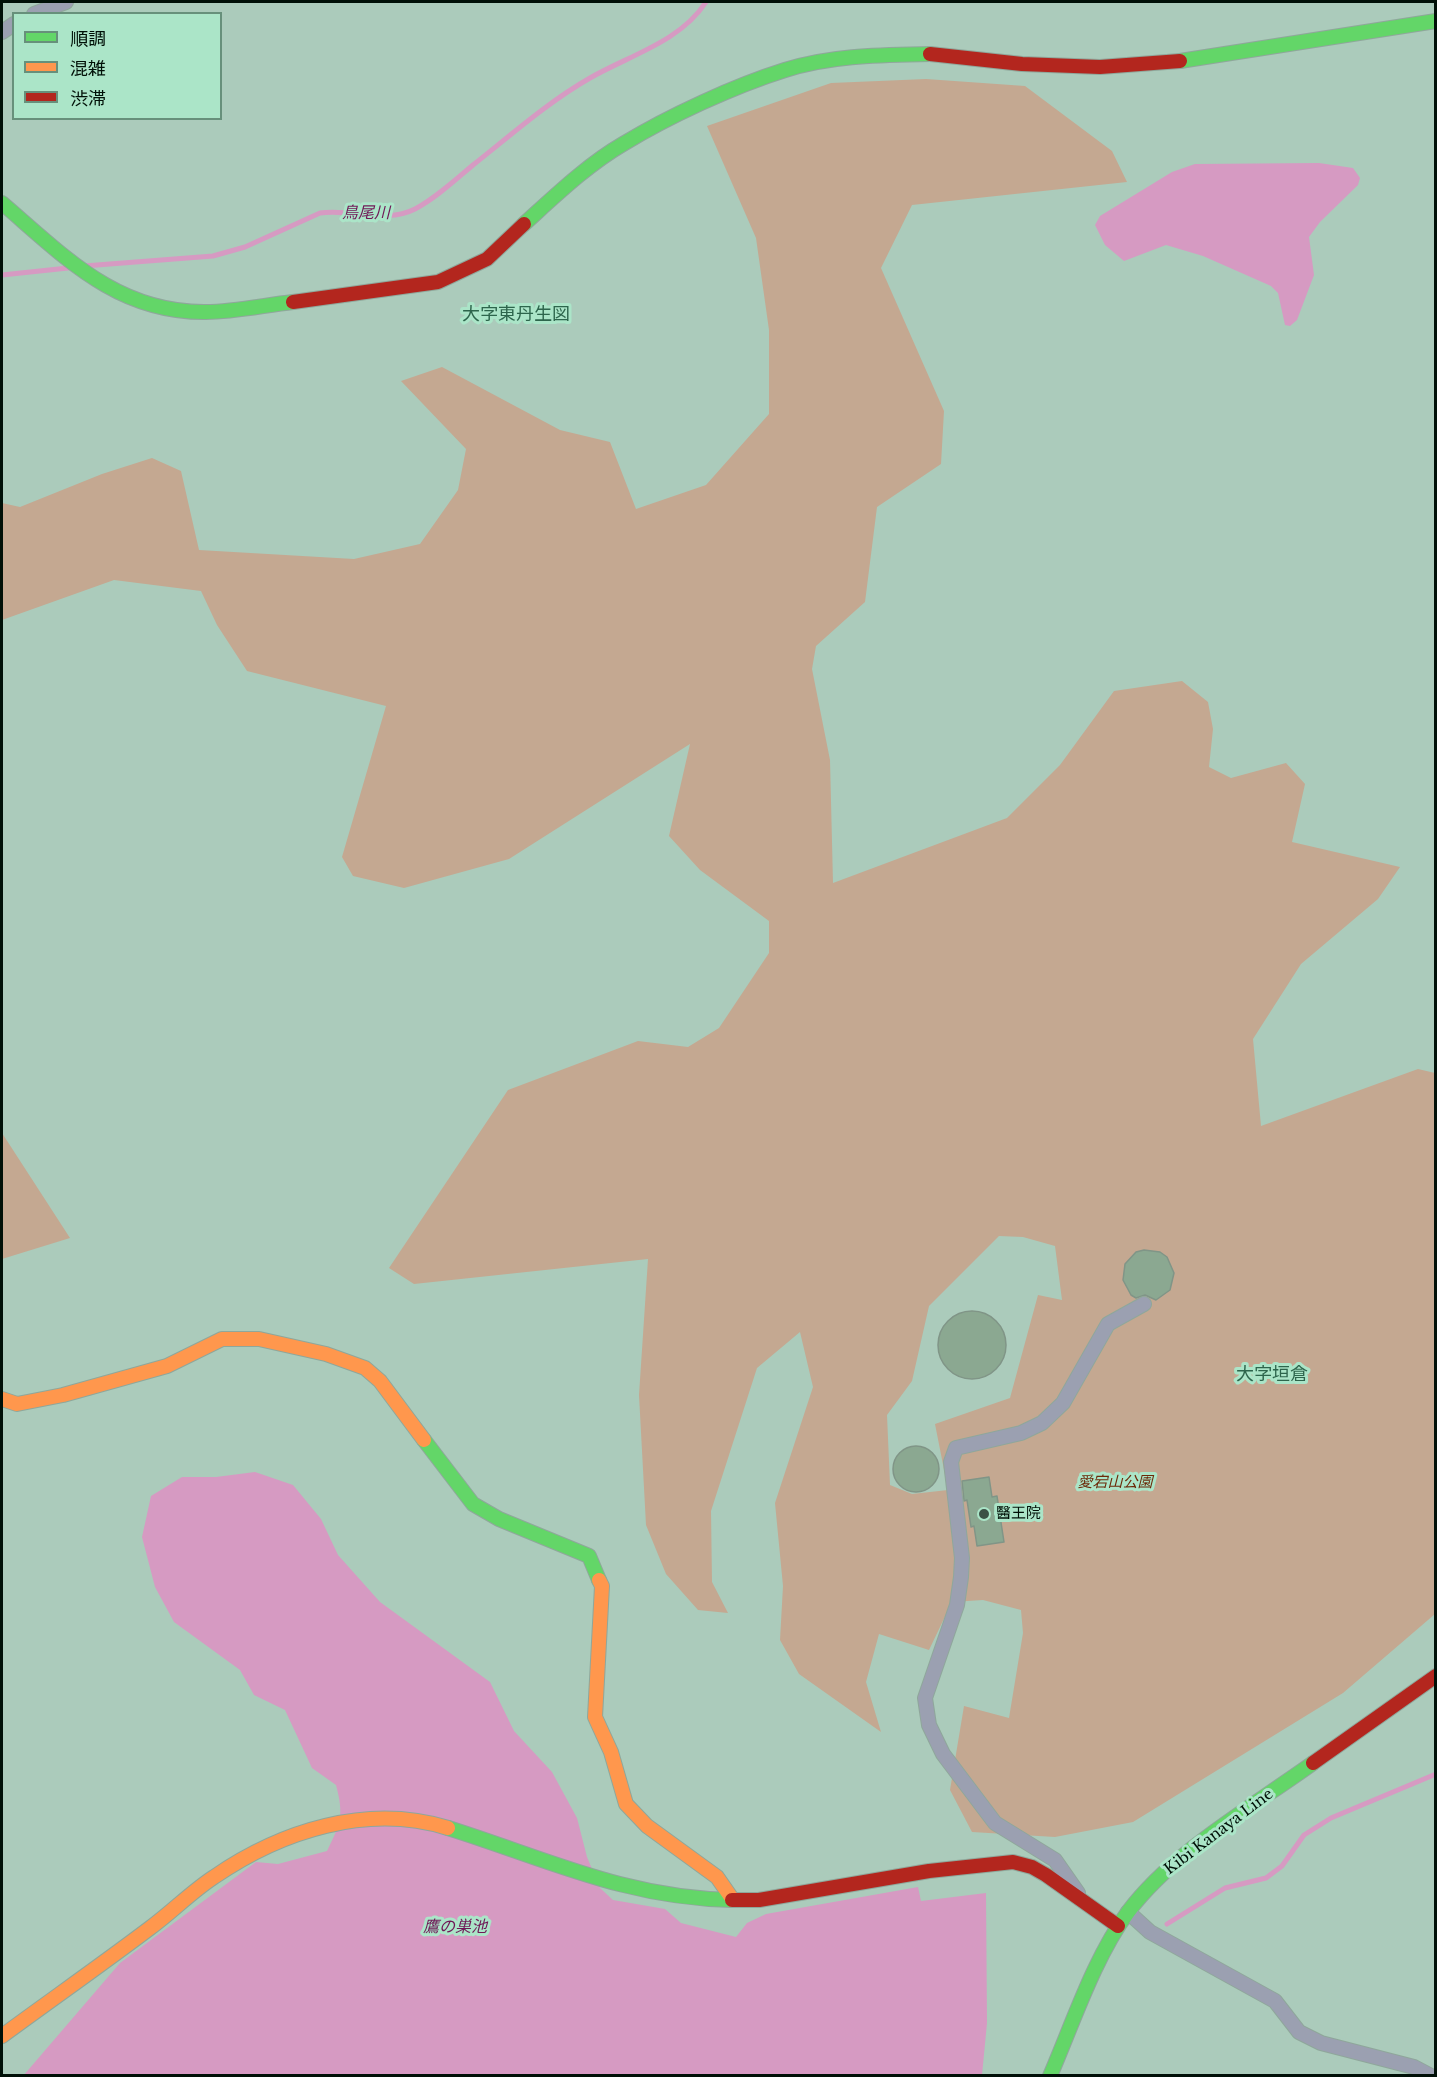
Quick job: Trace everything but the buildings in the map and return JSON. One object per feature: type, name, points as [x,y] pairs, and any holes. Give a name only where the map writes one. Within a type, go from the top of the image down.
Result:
[{"type":"street","points":[[39,12],[66,2]]},
{"type":"street","points":[[2,203],[89,277],[123,296],[166,309],[207,312],[324,298],[438,282],[488,259],[561,190],[622,144],[697,106],[786,69],[866,55],[928,54],[1022,64],[1100,67],[1175,62],[1436,21]]},
{"type":"street","points":[[1096,1912],[1078,1893],[1061,1866],[995,1823],[972,1796],[936,1741],[929,1725],[925,1698],[957,1605],[961,1577],[962,1558],[951,1462],[956,1448],[1021,1433],[1042,1423],[1063,1402],[1108,1324],[1144,1304]]},
{"type":"street","points":[[2,1399],[17,1404],[63,1395],[167,1366],[222,1339],[259,1339],[326,1354],[365,1368],[380,1380],[473,1504],[499,1519],[589,1556],[602,1586],[595,1717],[611,1752],[626,1804],[647,1826],[717,1877],[733,1900]]},
{"type":"street","name":"Kibi Kanaya Line","points":[[1050,2076],[1095,1969],[1118,1926],[1164,1873],[1203,1841],[1436,1676]]},
{"type":"street","points":[[2,2036],[158,1922],[215,1875],[277,1839],[330,1822],[380,1817],[435,1824],[619,1887],[684,1897],[759,1900],[929,1871],[1013,1862],[1032,1866],[1118,1926]]},
{"type":"street","points":[[1128,1912],[1150,1932],[1275,2001],[1299,2032],[1322,2043],[1414,2067],[1431,2076]]},
{"type":"green space","name":"愛宕山公園","points":[[926,79],[1025,86],[1112,151],[1127,182],[912,205],[881,268],[944,411],[941,464],[877,507],[865,602],[816,646],[812,669],[830,760],[833,883],[1007,818],[1060,765],[1114,691],[1182,681],[1208,702],[1213,729],[1209,767],[1231,778],[1286,763],[1305,784],[1292,842],[1400,867],[1378,899],[1301,964],[1253,1039],[1261,1126],[1418,1069],[1435,1073],[1435,1614],[1343,1693],[1133,1822],[1055,1837],[972,1832],[950,1790],[964,1706],[1009,1718],[1023,1633],[1021,1610],[983,1600],[952,1602],[929,1650],[879,1634],[866,1682],[881,1732],[799,1674],[780,1640],[783,1586],[775,1503],[813,1387],[800,1332],[757,1368],[711,1511],[712,1582],[728,1613],[698,1610],[666,1574],[646,1525],[639,1395],[648,1259],[414,1284],[389,1268],[508,1090],[638,1041],[688,1047],[719,1028],[769,953],[769,921],[700,870],[669,836],[690,744],[509,859],[404,888],[353,876],[342,857],[386,706],[247,671],[217,625],[201,591],[114,580],[2,620],[2,503],[20,507],[102,474],[152,458],[181,471],[199,550],[354,559],[420,544],[458,490],[466,449],[401,381],[442,367],[560,430],[610,442],[636,509],[706,485],[769,414],[769,330],[756,238],[707,126],[831,83]],"holes":[[[999,1236],[1023,1237],[1055,1246],[1062,1300],[1038,1295],[1010,1398],[935,1424],[948,1490],[912,1494],[890,1485],[887,1415],[912,1381],[929,1306]]]},
{"type":"green space","points":[[2,1133],[70,1238],[2,1259]]},
{"type":"water","points":[[1319,163],[1353,168],[1360,178],[1358,185],[1320,222],[1309,237],[1314,275],[1297,320],[1290,326],[1285,325],[1278,293],[1271,286],[1203,256],[1166,245],[1124,261],[1105,245],[1095,225],[1100,216],[1172,172],[1195,164]]},
{"type":"water","name":"鷹の巣池","points":[[255,1472],[293,1485],[321,1519],[338,1555],[380,1602],[490,1682],[514,1731],[552,1772],[577,1818],[587,1857],[600,1888],[613,1900],[665,1909],[681,1923],[736,1937],[747,1923],[766,1914],[918,1887],[921,1901],[986,1893],[987,2023],[982,2075],[23,2076],[120,1963],[256,1862],[278,1864],[327,1851],[335,1833],[340,1819],[336,1785],[312,1768],[285,1710],[254,1695],[240,1670],[174,1622],[155,1587],[142,1537],[151,1496],[182,1477],[216,1477]]},
{"type":"waterway","name":"鳥尾川","points":[[84,266],[213,256],[245,247],[320,213],[343,212],[380,216],[415,209],[438,194],[559,98],[590,78],[683,28],[706,2]]},
{"type":"waterway","name":"鳥尾川","points":[[2,275],[68,268]]},
{"type":"waterway","points":[[1167,1924],[1225,1888],[1266,1878],[1282,1866],[1304,1835],[1331,1818],[1436,1774]]},
{"type":"traffic: fast","points":[[1180,61],[1436,21]]},
{"type":"traffic: fast","points":[[524,224],[572,181],[610,152],[641,133],[723,93],[785,70],[820,61],[930,54]]},
{"type":"traffic: fast","points":[[2,203],[48,243],[94,278],[145,303],[174,310],[217,312],[293,302]]},
{"type":"traffic: fast","points":[[424,1440],[473,1504],[499,1519],[589,1556],[599,1580]]},
{"type":"traffic: fast","points":[[1050,2076],[1094,1970],[1128,1912],[1168,1869],[1191,1850],[1313,1763]]},
{"type":"traffic: fast","points":[[448,1828],[621,1885],[693,1898],[732,1900]]},
{"type":"traffic: slow","points":[[2,1399],[17,1404],[63,1395],[167,1366],[222,1339],[259,1339],[326,1354],[365,1368],[380,1381],[424,1440]]},
{"type":"traffic: slow","points":[[599,1580],[602,1586],[595,1717],[611,1752],[626,1804],[647,1826],[717,1877],[733,1900]]},
{"type":"traffic: slow","points":[[2,2036],[150,1928],[206,1883],[267,1846],[326,1826],[356,1820],[417,1821],[448,1828]]},
{"type":"traffic: jam","points":[[930,54],[1022,64],[1100,67],[1180,61]]},
{"type":"traffic: jam","points":[[293,302],[438,282],[487,259],[524,224]]},
{"type":"traffic: jam","points":[[1313,1763],[1436,1676]]},
{"type":"traffic: jam","points":[[732,1900],[759,1900],[929,1871],[1013,1862],[1032,1867],[1046,1875],[1118,1926]]},
{"type":"place","name":"醫王院","points":[[984,1514]]},
{"type":"district","name":"大字東丹生図","points":[[516,315]]},
{"type":"district","name":"大字垣倉","points":[[1272,1375]]}]
